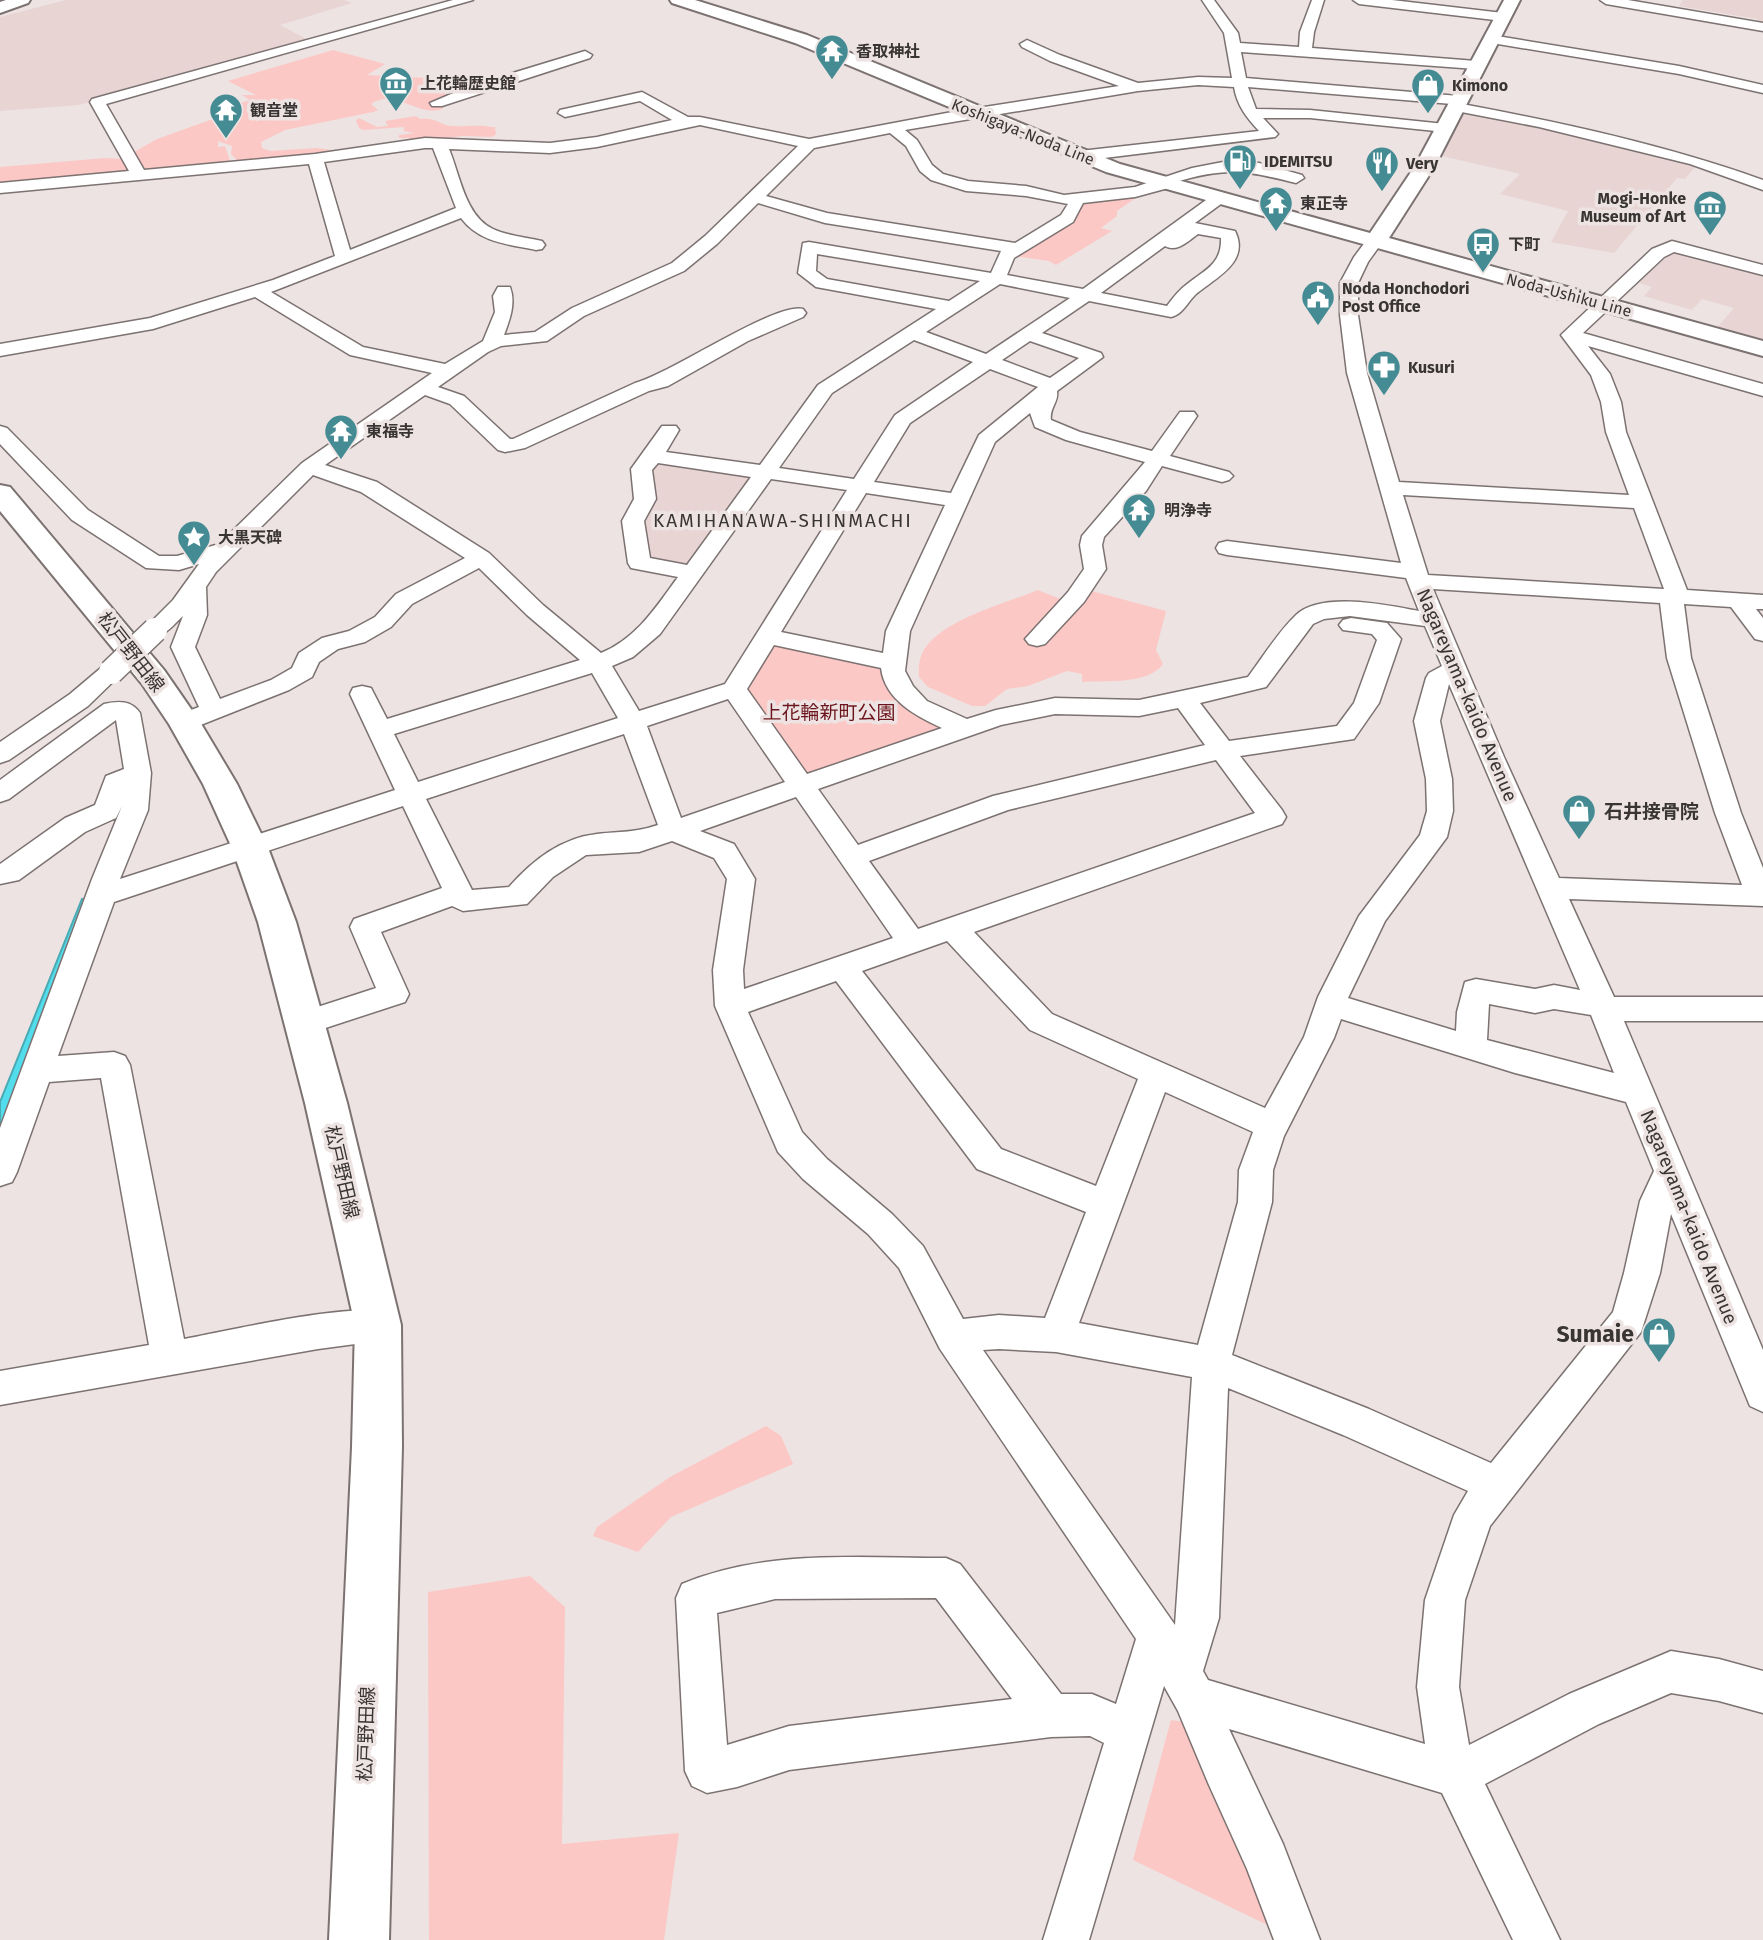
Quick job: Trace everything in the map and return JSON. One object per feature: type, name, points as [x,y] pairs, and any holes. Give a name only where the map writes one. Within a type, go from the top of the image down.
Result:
[{"type":"main road","points":[[0,8],[23,0]]},
{"type":"main road","name":"Koshigaya-Noda Line","points":[[678,0],[801,39],[1080,156],[1164,186],[1220,198],[1375,241]]},
{"type":"main road","name":"Nagareyama-kaido Avenue","points":[[1375,241],[1401,206],[1512,0]]},
{"type":"main road","name":"Noda-Ushiku Line","points":[[1375,241],[1763,349]]},
{"type":"main road","name":"松戸野田線","points":[[0,493],[138,658],[199,716],[220,783],[250,848],[277,922],[326,1103],[377,1325],[377,1447],[359,1940]]},
{"type":"street","points":[[138,174],[97,102],[467,0]]},
{"type":"street","points":[[1080,156],[1270,134],[1251,113],[1243,99],[1231,33],[1208,0]]},
{"type":"street","points":[[1305,51],[1307,32],[1318,0]]},
{"type":"street","points":[[1359,0],[1503,17]]},
{"type":"street","points":[[1606,0],[1763,27]]},
{"type":"street","points":[[1491,39],[1679,70],[1763,89]]},
{"type":"street","points":[[315,42],[335,47]]},
{"type":"street","points":[[1027,44],[1062,61],[1138,87]]},
{"type":"street","points":[[1232,47],[1476,65]]},
{"type":"street","points":[[437,103],[585,55]]},
{"type":"street","points":[[519,62],[563,79]]},
{"type":"street","points":[[0,188],[315,159],[439,143],[550,148],[597,142],[700,121],[809,144],[976,113],[1138,87],[1198,81],[1241,81],[1458,103],[1695,161],[1763,185]]},
{"type":"street","points":[[565,114],[642,96],[685,122]]},
{"type":"street","points":[[1251,113],[1310,114],[1444,128]]},
{"type":"street","points":[[893,127],[912,143],[926,168],[947,181],[979,188],[1022,190],[1056,198],[1073,199],[1135,192],[1164,186],[1217,166],[1232,164],[1271,170],[1296,178]]},
{"type":"street","points":[[439,143],[450,167],[463,211],[484,231],[536,245]]},
{"type":"street","points":[[0,754],[79,700],[111,672],[181,605],[194,585],[227,548],[309,467],[446,370],[491,343],[540,337],[578,312],[678,267],[711,240],[809,144]]},
{"type":"street","points":[[315,159],[344,257]]},
{"type":"street","points":[[1083,296],[1196,202],[1164,186]]},
{"type":"street","points":[[379,730],[597,663],[624,652],[652,629],[825,389],[997,278],[1011,247],[825,218],[753,197]]},
{"type":"street","points":[[102,895],[734,689],[902,419],[1083,296],[1220,198]]},
{"type":"street","points":[[1008,256],[1068,218],[1076,204],[1073,199]]},
{"type":"street","points":[[0,350],[139,327],[257,291],[463,211]]},
{"type":"street","points":[[954,307],[822,283],[807,273],[809,247],[997,278],[1083,296],[1171,312],[1189,291],[1215,274],[1229,258],[1229,235],[1195,228],[1083,296]]},
{"type":"street","name":"Nagareyama-kaido Avenue","points":[[1375,241],[1353,272],[1348,298],[1357,373],[1417,577],[1454,670],[1603,1007],[1763,1394]]},
{"type":"street","points":[[1570,335],[1658,253],[1672,246],[1763,270]]},
{"type":"street","points":[[257,291],[357,351],[446,370]]},
{"type":"street","points":[[491,343],[504,312],[504,291]]},
{"type":"street","points":[[424,388],[457,400],[505,446],[518,444],[564,425],[617,397],[661,382],[741,337],[797,313]]},
{"type":"street","points":[[912,334],[1050,387]]},
{"type":"street","points":[[967,729],[918,707],[903,690],[893,671],[898,631],[986,439],[1050,387],[1094,357],[1027,334]]},
{"type":"street","points":[[1570,335],[1763,390]]},
{"type":"street","points":[[1552,888],[1761,896],[1728,813],[1679,658],[1675,596],[1616,432],[1611,402],[1600,374],[1570,335]]},
{"type":"street","points":[[1050,387],[1040,411],[1042,423],[1073,436],[1222,476]]},
{"type":"street","points":[[1037,639],[1076,597],[1095,569],[1091,545],[1093,536],[1138,485],[1188,416]]},
{"type":"street","points":[[669,430],[653,456],[641,469],[645,499],[633,521],[639,563],[692,573]]},
{"type":"street","points":[[0,432],[80,515],[154,563],[180,563],[227,548]]},
{"type":"street","points":[[653,456],[957,500]]},
{"type":"street","points":[[309,467],[369,487],[481,558],[535,610],[597,663],[633,722],[668,820],[675,831],[724,851],[741,879],[728,970],[730,1006],[790,1142],[816,1169],[880,1224],[911,1257],[953,1337],[1158,1634],[1188,1686],[1267,1860],[1297,1940]]},
{"type":"street","points":[[1390,488],[1641,502]]},
{"type":"street","points":[[1227,548],[1417,577],[1763,602]]},
{"type":"street","points":[[194,585],[195,615],[183,648],[199,716],[280,685],[303,672],[308,659],[330,643],[348,640],[366,632],[383,622],[404,599],[481,558]]},
{"type":"street","points":[[1738,600],[1763,634]]},
{"type":"street","points":[[1188,704],[1257,682],[1305,619],[1314,613],[1332,610],[1360,611],[1433,620]]},
{"type":"street","points":[[362,694],[463,901],[517,897],[543,870],[585,846],[639,842],[675,831],[996,718],[1055,706],[1139,708],[1256,698],[1268,691],[1323,625],[1379,628],[1389,639],[1380,671],[1355,725],[1345,733],[1222,750],[1002,802],[853,857]]},
{"type":"street","points":[[767,636],[894,663]]},
{"type":"street","points":[[1188,1686],[1198,1618],[1211,1364],[1255,1202],[1256,1170],[1273,1126],[1373,916],[1433,837],[1440,811],[1439,779],[1427,721],[1438,678],[1454,670]]},
{"type":"street","points":[[734,689],[911,942]]},
{"type":"street","points":[[0,775],[77,711],[79,700]]},
{"type":"street","points":[[730,1006],[1272,817],[1188,704]]},
{"type":"street","points":[[0,793],[113,710],[127,713],[138,773],[135,810],[106,879],[0,1172]]},
{"type":"street","points":[[0,874],[9,873],[75,825],[106,811],[114,794],[115,782],[138,773]]},
{"type":"street","points":[[304,1023],[394,994],[364,927],[458,893]]},
{"type":"street","points":[[953,929],[1041,1021],[1273,1126]]},
{"type":"street","points":[[842,967],[989,1159],[1106,1205]]},
{"type":"street","points":[[1471,1048],[1476,990],[1535,1001],[1554,997],[1603,1007],[1763,1009]]},
{"type":"street","points":[[1332,1006],[1471,1048],[1638,1092]]},
{"type":"street","points":[[39,1070],[114,1065],[170,1359]]},
{"type":"street","points":[[1056,1335],[1156,1074]]},
{"type":"street","points":[[1537,1940],[1457,1775],[1446,1737],[1438,1687],[1444,1600],[1474,1515],[1628,1320],[1642,1273],[1657,1200],[1671,1171]]},
{"type":"street","points":[[0,1388],[318,1332],[377,1325]]},
{"type":"street","points":[[953,1337],[999,1332],[1056,1335],[1211,1364],[1356,1422],[1497,1485]]},
{"type":"street","points":[[1051,1716],[946,1578],[775,1578],[696,1598],[707,1770],[737,1765],[789,1748],[1051,1716],[1092,1714],[1128,1732]]},
{"type":"street","points":[[1066,1940],[1158,1634]]},
{"type":"street","points":[[1188,1686],[1457,1775],[1584,1709],[1671,1672],[1718,1680],[1763,1692]]},
{"type":"shaded area","points":[[66,0],[344,0],[352,3],[280,25],[310,41],[79,105],[0,111],[0,17]]},
{"type":"shaded area","points":[[1683,0],[1763,0],[1763,24],[1756,24],[1758,19],[1679,6]]},
{"type":"shaded area","points":[[1472,112],[1564,132],[1563,134],[1651,153],[1696,166],[1685,179],[1677,178],[1614,253],[1551,242],[1568,211],[1500,194],[1520,174],[1442,156],[1464,113]]},
{"type":"shaded area","points":[[1673,251],[1763,273],[1763,344],[1715,330],[1734,308],[1702,299],[1692,310],[1644,296],[1652,287],[1639,283]]},
{"type":"shaded area","points":[[654,461],[754,477],[690,564],[683,567],[642,559],[638,521],[646,470]]},
{"type":"green space","points":[[333,50],[385,64],[367,75],[426,78],[433,87],[449,96],[442,109],[433,111],[398,100],[380,100],[371,104],[378,110],[373,112],[285,130],[261,142],[262,148],[270,151],[317,148],[339,151],[241,164],[231,154],[232,146],[218,141],[218,147],[225,146],[231,164],[185,166],[84,186],[0,191],[0,167],[105,158],[122,159],[157,139],[224,115],[216,111],[250,100],[242,95],[256,95],[228,81]]},
{"type":"green space","points":[[416,116],[448,126],[495,127],[496,134],[492,137],[463,136],[401,143],[410,138],[399,138],[399,135],[415,133],[404,131],[404,127],[363,130],[356,121],[359,118],[377,127],[388,126],[385,121]]},
{"type":"green space","points":[[1132,195],[1137,197],[1117,211],[1117,216],[1101,228],[1112,231],[1056,265],[1049,261],[1015,256],[1079,202]]},
{"type":"green space","points":[[1038,590],[1075,605],[1088,590],[1166,611],[1156,650],[1163,664],[1147,675],[1126,680],[1082,682],[1082,674],[1067,671],[1028,686],[1007,689],[985,706],[972,706],[928,687],[919,677],[922,654],[940,633],[966,618]]},
{"type":"green space","name":"上花輪新町公園","points":[[778,644],[881,666],[892,688],[910,711],[947,726],[814,776],[804,774],[746,689],[770,646]]},
{"type":"green space","points":[[766,1426],[781,1436],[793,1464],[671,1517],[638,1552],[593,1536],[597,1527],[670,1477]]},
{"type":"green space","points":[[530,1576],[565,1607],[562,1844],[679,1833],[664,1940],[429,1940],[428,1592]]},
{"type":"green space","points":[[1171,1720],[1193,1723],[1280,1931],[1133,1860]]},
{"type":"water","points":[[82,899],[90,901],[0,1133],[0,1102]]},
{"type":"place","name":"香取神社","points":[[832,81]]},
{"type":"place","name":"上花輪歴史館","points":[[396,113]]},
{"type":"place","name":"Kimono","points":[[1428,115]]},
{"type":"place","name":"観音堂","points":[[226,140]]},
{"type":"place","name":"IDEMITSU","points":[[1240,191]]},
{"type":"place","name":"Very","points":[[1382,193]]},
{"type":"place","name":"東正寺","points":[[1276,233]]},
{"type":"place","name":"Mogi-Honke Museum of Art","points":[[1710,237]]},
{"type":"place","name":"下町","points":[[1483,274]]},
{"type":"place","name":"Noda Honchodori Post Office","points":[[1318,327]]},
{"type":"place","name":"Kusuri","points":[[1384,397]]},
{"type":"place","name":"東福寺","points":[[341,461]]},
{"type":"place","name":"明浄寺","points":[[1139,540]]},
{"type":"place","name":"大黒天碑","points":[[194,567]]},
{"type":"place","name":"石井接骨院","points":[[1579,841]]},
{"type":"place","name":"Sumaie","points":[[1659,1364]]},
{"type":"district","name":"KAMIHANAWA-SHINMACHI","points":[[783,520]]}]
